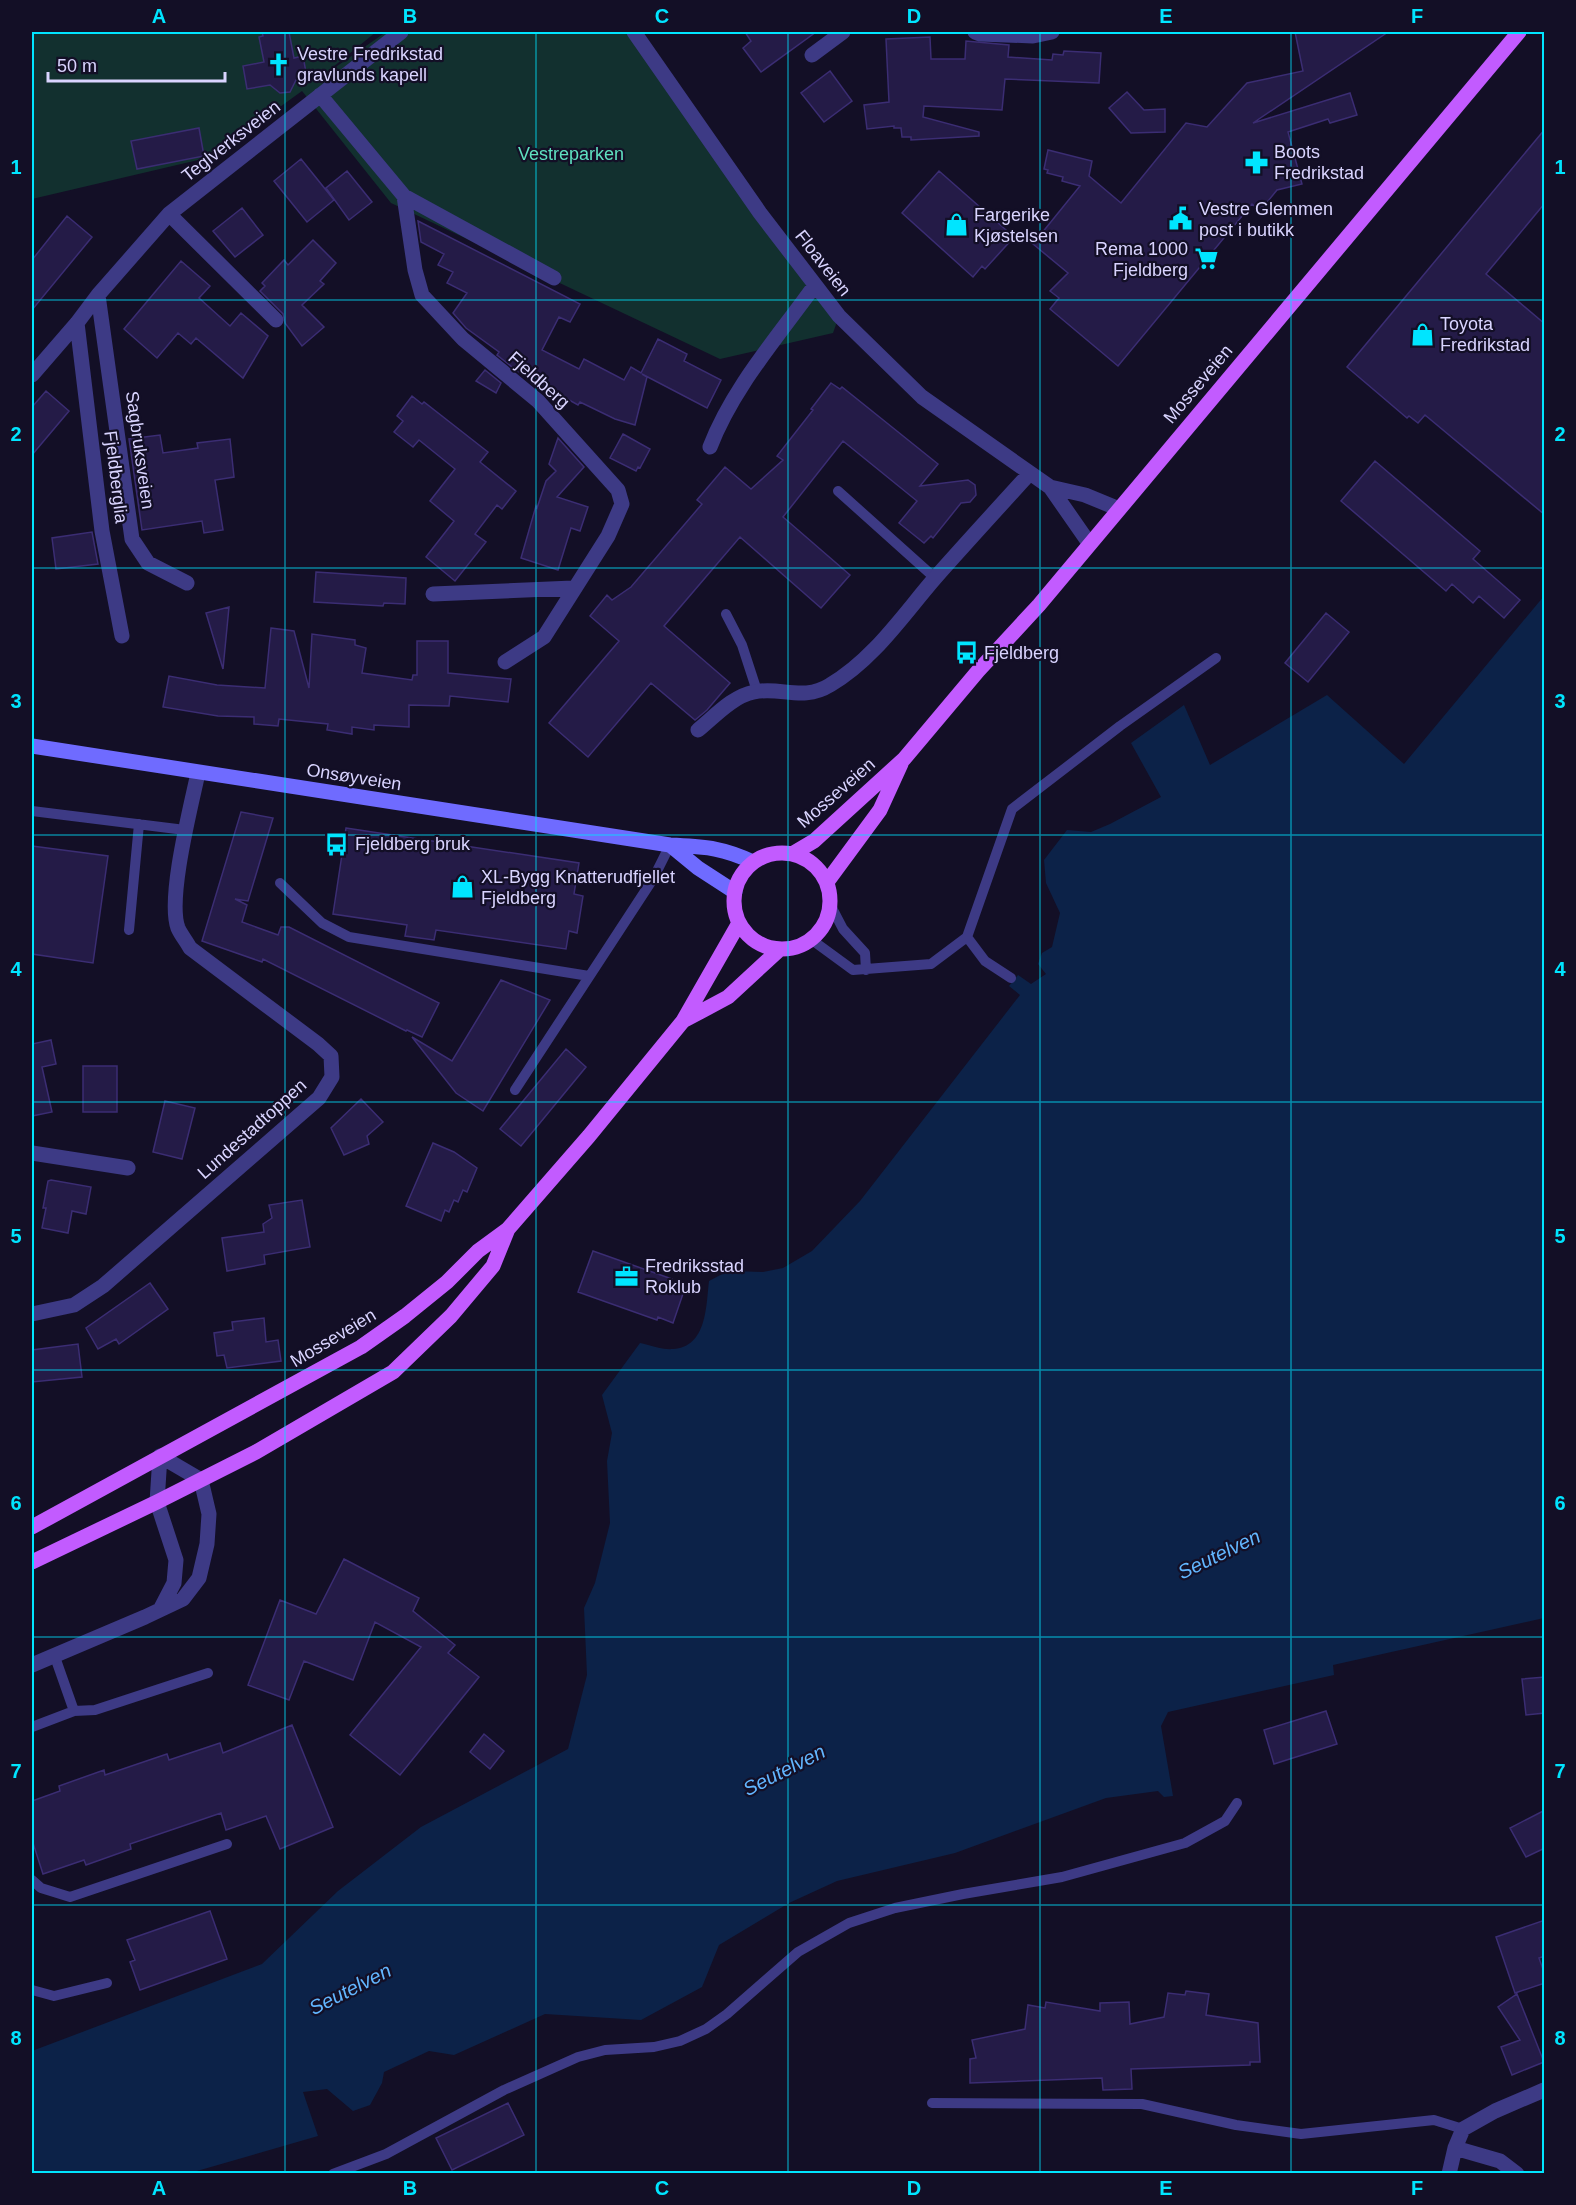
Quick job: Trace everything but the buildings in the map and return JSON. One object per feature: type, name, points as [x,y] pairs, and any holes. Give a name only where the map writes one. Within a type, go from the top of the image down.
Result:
[{"type":"main road","name":"Mosseveien","points":[[792,854],[814,841],[904,759],[978,671],[1039,605],[1519,32]]},
{"type":"main road","name":"Mosseveien","points":[[827,882],[880,810],[904,759]]},
{"type":"main road","points":[[772,854],[792,854],[806,859],[819,869],[827,882],[831,906],[825,925],[812,940],[797,948],[779,950],[763,946],[749,937],[739,923],[734,908],[735,892],[741,876],[753,862],[772,854]]},
{"type":"main road","name":"Mosseveien","points":[[32,1527],[361,1347],[447,1282],[478,1251],[508,1229],[589,1136],[683,1021],[739,923]]},
{"type":"main road","name":"Mosseveien","points":[[683,1021],[728,997],[779,950]]},
{"type":"main road","name":"Mosseveien","points":[[32,1562],[256,1452],[393,1372],[451,1316],[493,1266],[508,1229]]},
{"type":"street","name":"Teglverksveien","points":[[32,375],[169,214],[401,32]]},
{"type":"street","name":"Floaveien","points":[[633,32],[760,213],[839,316],[922,397],[1050,487],[1089,543]]},
{"type":"street","points":[[812,55],[843,32]]},
{"type":"street","points":[[975,32],[1033,36],[1052,32]]},
{"type":"street","points":[[320,95],[404,196],[554,278]]},
{"type":"street","name":"Fjeldberg","points":[[404,196],[415,270],[422,295],[463,339],[538,400],[618,490],[622,504],[608,536],[544,637],[505,662]]},
{"type":"street","points":[[169,214],[276,320]]},
{"type":"street","points":[[710,447],[720,421],[738,390],[815,285]]},
{"type":"street","name":"Sagbruksveien","points":[[98,295],[132,539],[148,563],[187,583]]},
{"type":"street","name":"Fjeldberglia","points":[[77,323],[102,531],[122,636]]},
{"type":"street","points":[[698,730],[735,700],[757,691],[788,694],[811,693],[844,677],[880,643],[1030,473]]},
{"type":"street","name":"Floaveien","points":[[1050,487],[1084,495],[1119,509]]},
{"type":"street","points":[[433,594],[573,588]]},
{"type":"street","name":"Onsøyveien","points":[[32,746],[670,845],[710,847],[731,852],[753,862]]},
{"type":"street","name":"Lundestadtoppen","points":[[32,1314],[74,1305],[103,1286],[320,1098],[332,1077],[331,1056],[190,948],[178,928],[175,906],[185,830],[198,773]]},
{"type":"street","points":[[670,845],[698,868],[735,892]]},
{"type":"street","points":[[32,1153],[128,1168]]},
{"type":"street","points":[[32,1665],[55,1657],[183,1599],[199,1578],[207,1544],[210,1514],[201,1480],[160,1456],[157,1502],[176,1560],[174,1583],[161,1608]]},
{"type":"street","points":[[1449,2174],[1455,2148],[1463,2129],[1494,2111],[1545,2090]]},
{"type":"street","points":[[1455,2148],[1500,2161],[1517,2174]]},
{"type":"lane","points":[[838,491],[935,578]]},
{"type":"lane","points":[[726,614],[742,645],[757,691]]},
{"type":"lane","points":[[812,940],[854,970],[931,964],[966,937],[1012,809],[1120,726],[1216,658]]},
{"type":"lane","points":[[32,811],[185,830]]},
{"type":"lane","points":[[129,930],[139,824]]},
{"type":"lane","points":[[515,1090],[653,879],[670,845]]},
{"type":"lane","points":[[280,884],[322,923],[349,937],[589,976]]},
{"type":"lane","points":[[831,906],[843,928],[865,954],[866,970]]},
{"type":"lane","points":[[966,937],[985,961],[1011,978]]},
{"type":"lane","points":[[55,1657],[74,1712]]},
{"type":"lane","points":[[32,1727],[74,1712],[94,1710],[208,1673]]},
{"type":"lane","points":[[333,2174],[386,2154],[504,2090],[578,2056],[605,2050],[654,2047],[680,2041],[706,2029],[727,2014],[798,1952],[849,1923],[895,1908],[1062,1877],[1185,1843],[1225,1821],[1237,1803]]},
{"type":"lane","points":[[32,1880],[41,1888],[70,1897],[227,1844]]},
{"type":"lane","points":[[32,1990],[54,1996],[107,1983]]},
{"type":"lane","points":[[932,2103],[1142,2104],[1236,2125],[1301,2134],[1434,2120],[1463,2129]]},
{"type":"green space","name":"Vestreparken","points":[[32,32],[376,32],[317,80],[386,32],[634,32],[839,316],[833,333],[720,359],[391,203],[302,91],[211,157],[32,199]]},
{"type":"water","name":"Seutelven","points":[[1544,596],[1544,1618],[1333,1665],[1334,1675],[1168,1712],[1161,1726],[1173,1796],[1164,1797],[1158,1791],[1106,1798],[955,1853],[837,1881],[789,1903],[719,1945],[702,1987],[641,2020],[545,2014],[454,2055],[429,2051],[384,2072],[382,2083],[370,2105],[353,2111],[327,2089],[303,2092],[318,2136],[190,2173],[32,2173],[32,2051],[262,1964],[338,1891],[421,1827],[568,1749],[587,1675],[584,1608],[595,1583],[610,1523],[607,1461],[612,1433],[602,1395],[640,1343],[673,1349],[684,1347],[693,1341],[703,1324],[709,1281],[728,1271],[763,1272],[783,1268],[812,1251],[860,1201],[1020,995],[1009,986],[1018,975],[1031,984],[1046,974],[1038,964],[1042,953],[1052,947],[1060,913],[1046,883],[1044,860],[1067,830],[1091,832],[1161,797],[1131,743],[1184,705],[1210,765],[1327,695],[1404,764]]},
{"type":"place","name":"Vestre Fredrikstad gravlunds kapell","points":[[279,64]]},
{"type":"place","name":"Boots Fredrikstad","points":[[1256,162]]},
{"type":"place","name":"Vestre Glemmen post i butikk","points":[[1181,219]]},
{"type":"place","name":"Fargerike Kjøstelsen","points":[[956,225]]},
{"type":"place","name":"Rema 1000 Fjeldberg","points":[[1206,259]]},
{"type":"place","name":"Toyota Fredrikstad","points":[[1422,334]]},
{"type":"place","name":"Fjeldberg","points":[[966,653]]},
{"type":"place","name":"Fjeldberg bruk","points":[[337,844]]},
{"type":"place","name":"XL-Bygg Knatterudfjellet Fjeldberg","points":[[463,887]]},
{"type":"place","name":"Fredriksstad Roklub","points":[[627,1276]]}]
